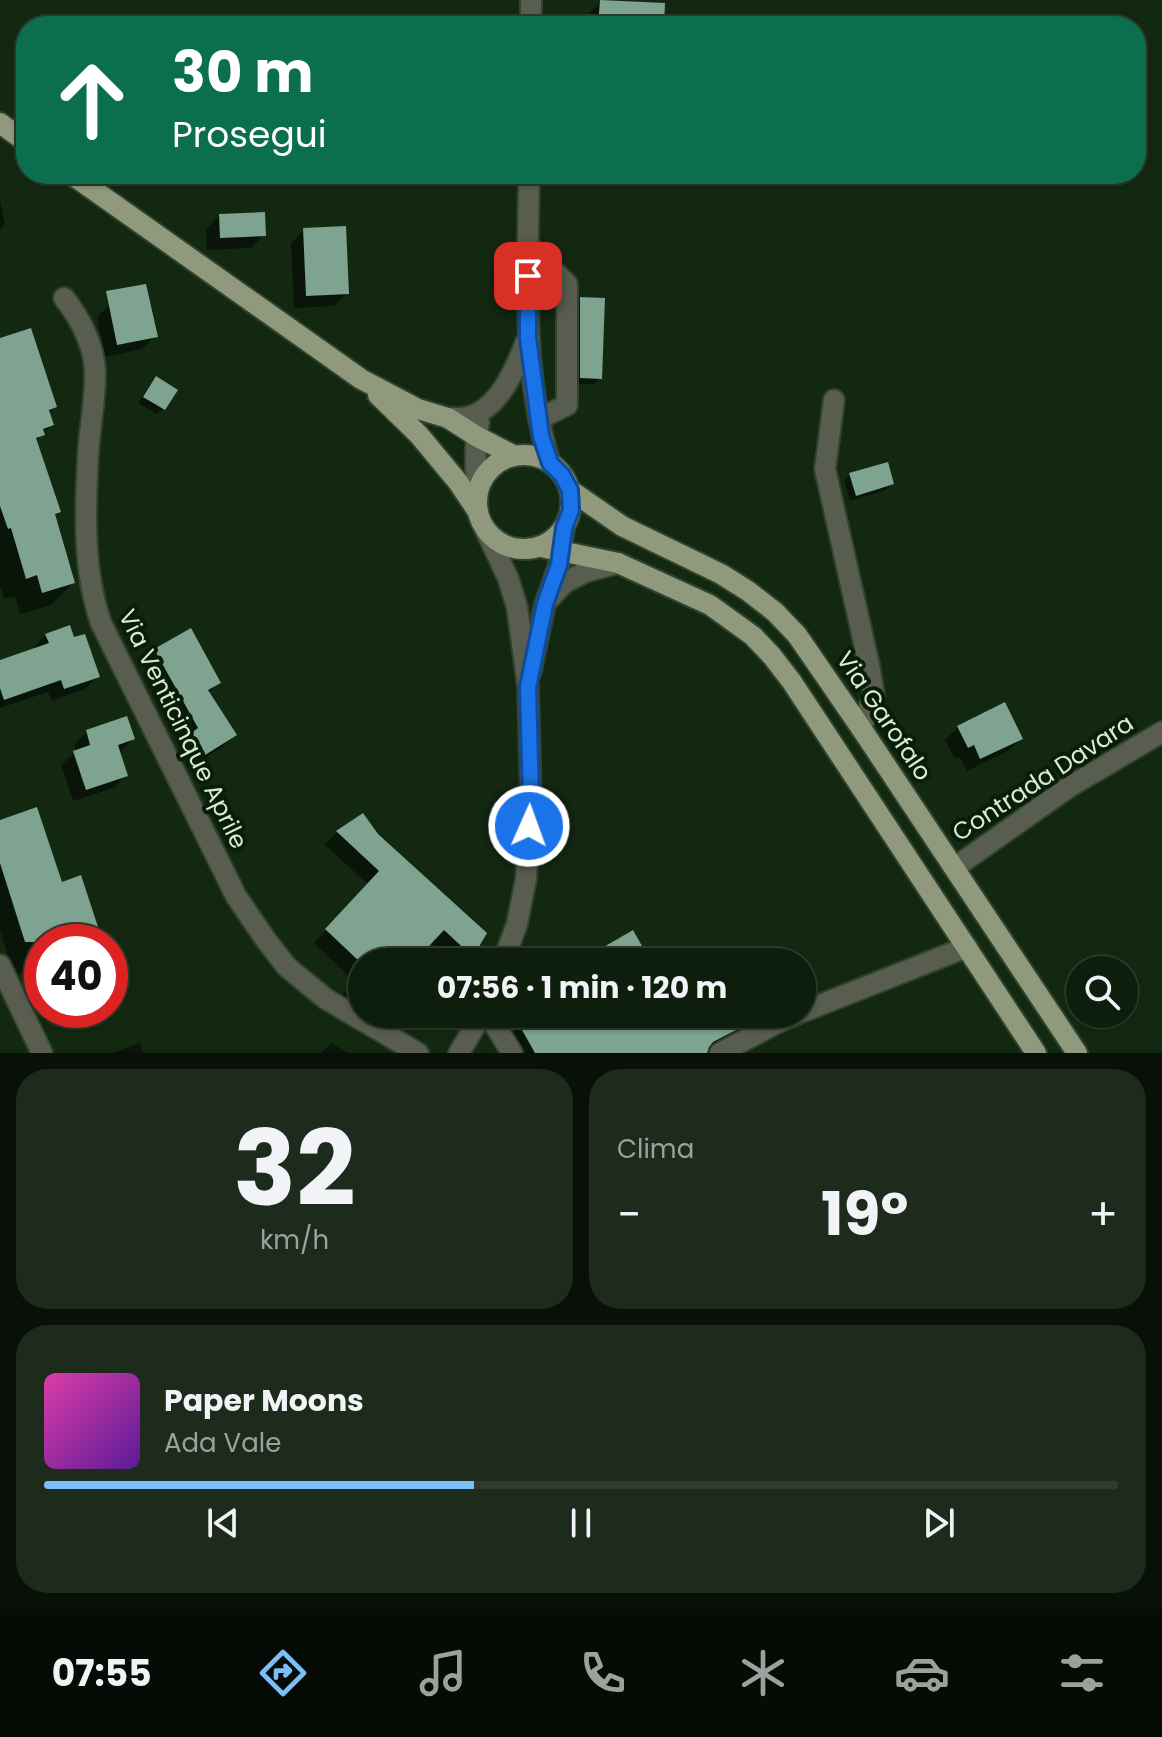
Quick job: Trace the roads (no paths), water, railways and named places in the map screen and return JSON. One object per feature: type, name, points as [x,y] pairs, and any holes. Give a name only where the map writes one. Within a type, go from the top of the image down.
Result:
[{"type":"main road","points":[[85,184],[361,379],[418,409],[448,418],[515,456]]},
{"type":"main road","points":[[361,379],[419,435],[480,511],[496,540],[510,548],[526,550],[541,547],[618,563],[710,605],[753,636],[792,682],[1036,1053]]},
{"type":"main road","points":[[480,511],[485,476],[498,463],[515,456],[533,456],[550,463],[562,475],[570,490],[571,510],[564,528],[541,547]]},
{"type":"main road","name":"Via Garofalo","points":[[570,490],[622,526],[721,574],[775,612],[797,635],[1077,1053]]},
{"type":"street","points":[[529,184],[528,338],[541,436],[550,463]]},
{"type":"street","points":[[528,245],[567,284],[567,405],[539,419]]},
{"type":"street","name":"Via Venticinque Aprile","points":[[64,298],[78,316],[94,358],[88,457],[87,555],[94,602],[101,623],[236,896],[266,940],[287,967],[326,999],[418,1053]]},
{"type":"street","points":[[448,418],[468,417],[485,408],[497,396],[515,370],[528,338]]},
{"type":"street","points":[[834,400],[825,469],[874,695],[861,728]]},
{"type":"street","points":[[485,408],[476,436],[480,511],[517,607],[528,687],[531,799],[526,879],[517,924],[508,948]]},
{"type":"street","points":[[528,687],[545,604],[559,565],[564,528]]},
{"type":"street","points":[[545,604],[564,583],[585,572],[618,563]]},
{"type":"street","name":"Contrada Davara","points":[[954,868],[1069,787],[1162,732]]},
{"type":"street","points":[[816,1007],[967,947]]},
{"type":"street","points":[[0,965],[42,1053]]},
{"type":"street","points":[[459,1053],[476,1028]]},
{"type":"street","points":[[495,1028],[512,1053]]},
{"type":"street","points":[[720,1053],[768,1028]]}]
